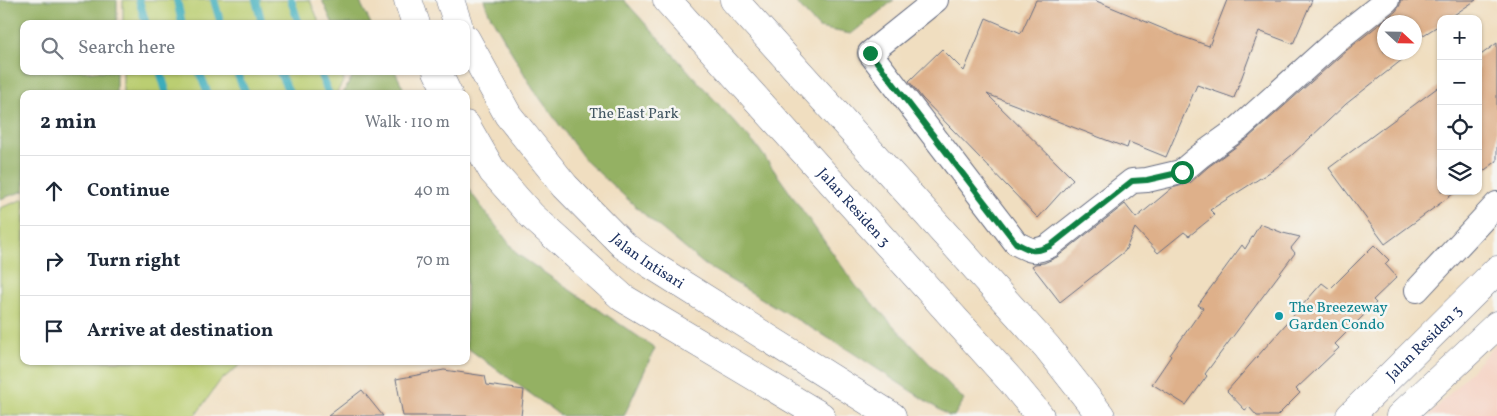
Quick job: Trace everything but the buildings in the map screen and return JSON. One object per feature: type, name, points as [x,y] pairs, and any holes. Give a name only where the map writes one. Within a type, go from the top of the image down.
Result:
[{"type":"street","points":[[408,0],[415,20]]},
{"type":"street","points":[[450,0],[457,20]]},
{"type":"street","name":"Jalan Residen 3","points":[[667,0],[1011,380],[1040,416]]},
{"type":"street","points":[[734,0],[1047,347],[1102,416]]},
{"type":"street","points":[[936,0],[870,53],[1016,243],[1032,251],[1050,246],[1132,181],[1147,180],[1182,172],[1200,156],[1239,128],[1338,38],[1387,0]]},
{"type":"street","name":"Jalan Intisari","points":[[470,46],[508,114],[565,186],[623,245],[650,264],[892,416]]},
{"type":"street","points":[[439,75],[446,90]]},
{"type":"street","points":[[470,132],[494,172],[532,216],[623,298],[821,416]]},
{"type":"street","points":[[1417,290],[1497,204]]},
{"type":"street","name":"Jalan Residen 3","points":[[1350,416],[1497,270]]},
{"type":"street","points":[[1400,416],[1497,325]]},
{"type":"shaded area","points":[[1497,343],[1497,416],[1429,416]]},
{"type":"green space","points":[[0,0],[117,0],[117,20],[20,20],[20,75],[116,75],[116,90],[20,90],[20,192],[0,199]]},
{"type":"green space","points":[[123,0],[310,0],[318,20],[123,20]]},
{"type":"green space","points":[[322,0],[359,0],[369,20],[331,20]]},
{"type":"green space","name":"The East Park","points":[[484,0],[624,0],[759,149],[856,286],[964,400],[954,416],[949,416],[850,351],[705,265],[645,215],[586,161],[533,89],[489,13]]},
{"type":"green space","points":[[794,0],[894,0],[851,34],[819,28]]},
{"type":"green space","points":[[123,75],[342,75],[344,80],[338,90],[123,90]]},
{"type":"green space","points":[[353,75],[397,75],[404,90],[345,90]]},
{"type":"green space","points":[[470,191],[517,254],[655,348],[624,416],[561,416],[470,350]]},
{"type":"green space","points":[[20,200],[20,365],[240,365],[220,381],[195,416],[0,416],[0,208]]},
{"type":"waterway","points":[[139,0],[145,20]]},
{"type":"waterway","points":[[177,0],[181,20]]},
{"type":"waterway","points":[[214,0],[220,20]]},
{"type":"waterway","points":[[256,0],[261,20]]},
{"type":"waterway","points":[[291,0],[298,20]]},
{"type":"waterway","points":[[161,75],[166,90]]},
{"type":"waterway","points":[[201,75],[206,90]]},
{"type":"waterway","points":[[238,75],[244,90]]},
{"type":"waterway","points":[[281,75],[288,90]]},
{"type":"waterway","points":[[321,75],[327,90]]},
{"type":"place","name":"The Breezeway Garden Condo","points":[[1279,316]]},
{"type":"route","points":[[870,53],[1016,243],[1032,251],[1050,246],[1132,181],[1147,180],[1182,172]]}]
